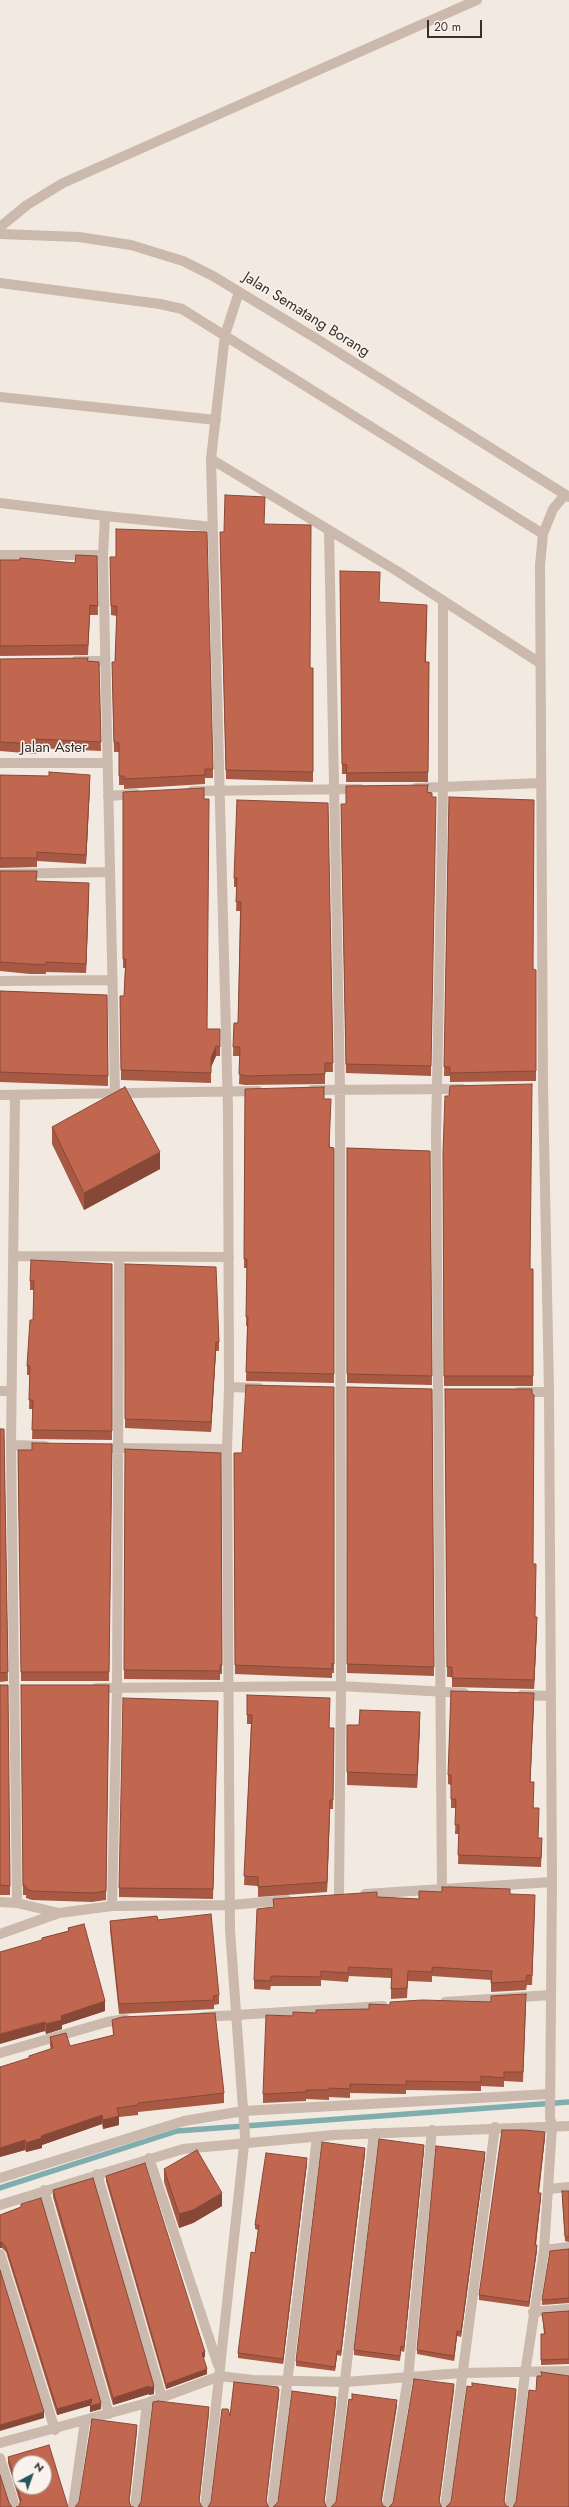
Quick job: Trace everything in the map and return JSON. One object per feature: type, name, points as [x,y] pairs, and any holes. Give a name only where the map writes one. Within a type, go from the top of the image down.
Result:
[{"type":"street","points":[[0,227],[26,205],[63,183],[477,0]]},
{"type":"street","name":"Jalan Sematang Borang","points":[[0,234],[79,237],[131,245],[184,261],[239,292],[567,496]]},
{"type":"street","points":[[0,283],[182,308],[542,534]]},
{"type":"street","points":[[205,2507],[244,2140],[244,2115],[230,1930],[227,1449],[229,1387],[228,1092],[211,459],[225,335],[239,292]]},
{"type":"street","points":[[0,397],[216,420]]},
{"type":"street","points":[[211,459],[443,600],[540,663]]},
{"type":"street","points":[[510,2507],[525,2373],[544,2250],[552,2127],[550,2117],[552,1882],[549,1392],[539,1088],[541,783],[540,663],[542,534],[553,509],[567,496]]},
{"type":"street","points":[[0,503],[213,527]]},
{"type":"street","points":[[105,516],[103,555],[115,1093]]},
{"type":"street","points":[[329,530],[340,1090],[341,1686],[343,1896],[552,1882]]},
{"type":"street","points":[[0,555],[103,555]]},
{"type":"street","points":[[442,1890],[444,1392],[437,1089],[443,788],[443,600]]},
{"type":"street","points":[[68,661],[105,661]]},
{"type":"street","name":"Jalan Aster","points":[[0,763],[107,763]]},
{"type":"street","points":[[404,788],[443,788],[541,783]]},
{"type":"street","points":[[183,792],[373,788]]},
{"type":"street","points":[[108,796],[146,794]]},
{"type":"street","points":[[0,874],[110,872]]},
{"type":"street","points":[[0,981],[112,980]]},
{"type":"street","points":[[300,1091],[475,1088]]},
{"type":"street","points":[[0,1095],[268,1091]]},
{"type":"street","points":[[15,1095],[11,1445],[19,1688],[17,1903]]},
{"type":"street","points":[[14,1256],[229,1257]]},
{"type":"street","points":[[112,1906],[117,1688],[119,1257]]},
{"type":"street","points":[[229,1387],[268,1388]]},
{"type":"street","points":[[0,1391],[12,1391]]},
{"type":"street","points":[[424,1392],[444,1392]]},
{"type":"street","points":[[510,1392],[549,1392]]},
{"type":"street","points":[[11,1445],[56,1446]]},
{"type":"street","points":[[102,1448],[227,1449]]},
{"type":"street","points":[[86,1688],[341,1686],[473,1694]]},
{"type":"street","points":[[0,1688],[19,1688]]},
{"type":"street","points":[[511,1695],[550,1696]]},
{"type":"street","points":[[0,1934],[59,1913],[112,1906],[231,1905],[300,1899]]},
{"type":"street","points":[[0,1902],[17,1903],[59,1913]]},
{"type":"street","points":[[432,2003],[550,1995]]},
{"type":"street","points":[[190,2017],[393,2005]]},
{"type":"street","points":[[0,2053],[107,2022],[136,2019]]},
{"type":"street","points":[[0,2178],[184,2121],[244,2115],[550,2096]]},
{"type":"street","points":[[0,2205],[149,2158],[183,2149],[244,2140],[495,2127],[569,2126]]},
{"type":"street","points":[[445,2507],[495,2127]]},
{"type":"street","points":[[387,2507],[408,2378],[432,2130]]},
{"type":"street","points":[[330,2507],[374,2133]]},
{"type":"street","points":[[272,2507],[286,2381],[317,2137]]},
{"type":"street","points":[[149,2158],[220,2372]]},
{"type":"street","points":[[97,2174],[162,2398]]},
{"type":"street","points":[[549,2189],[569,2187]]},
{"type":"street","points":[[44,2190],[109,2414]]},
{"type":"street","points":[[544,2250],[569,2248]]},
{"type":"street","points":[[0,2254],[55,2430]]},
{"type":"street","points":[[534,2312],[569,2309]]},
{"type":"street","points":[[0,2443],[55,2430],[147,2403],[162,2398],[220,2372],[286,2381],[345,2382],[462,2373],[569,2371]]},
{"type":"street","points":[[135,2507],[147,2403]]},
{"type":"street","points":[[73,2507],[85,2421]]},
{"type":"street","points":[[0,2458],[15,2507]]},
{"type":"building","points":[[225,495],[265,497],[264,524],[311,525],[310,668],[313,668],[313,772],[226,770],[220,532],[224,532]]},
{"type":"building","points":[[116,529],[207,532],[213,769],[205,769],[205,775],[124,779],[124,776],[119,776],[119,743],[114,742],[112,662],[115,662],[117,606],[111,606],[110,557],[116,557]]},
{"type":"building","points":[[76,555],[97,556],[98,606],[90,605],[88,645],[0,646],[0,560],[20,560],[20,558],[75,563]]},
{"type":"building","points":[[340,571],[380,572],[379,602],[427,605],[425,662],[429,662],[428,772],[346,773],[347,765],[342,764]]},
{"type":"building","points":[[88,658],[87,661],[99,662],[101,742],[36,739],[36,744],[0,742],[0,659]]},
{"type":"building","points":[[49,772],[90,775],[86,855],[37,852],[37,858],[0,858],[0,775],[49,776]]},
{"type":"building","points":[[428,785],[427,792],[432,793],[432,797],[436,797],[431,1066],[346,1064],[341,804],[346,804],[346,786]]},
{"type":"building","points":[[204,788],[204,799],[209,799],[207,1029],[220,1029],[220,1047],[216,1046],[211,1058],[211,1073],[121,1070],[120,996],[124,996],[126,959],[123,959],[123,792]]},
{"type":"building","points":[[449,797],[534,800],[533,969],[536,970],[536,1071],[450,1073],[450,1067],[444,1067]]},
{"type":"building","points":[[237,800],[328,803],[333,1063],[325,1063],[325,1074],[245,1076],[239,1074],[240,1047],[233,1047],[234,1023],[238,1023],[241,902],[236,902],[237,878],[234,878]]},
{"type":"building","points":[[0,871],[37,871],[36,881],[89,883],[86,964],[46,962],[46,965],[0,962]]},
{"type":"building","points":[[0,991],[107,995],[108,1076],[0,1072]]},
{"type":"building","points":[[532,1084],[530,1269],[533,1269],[533,1376],[444,1376],[443,1152],[445,1096],[449,1096],[450,1086]]},
{"type":"building","points":[[125,1087],[160,1152],[84,1193],[52,1127]]},
{"type":"building","points":[[324,1087],[324,1099],[331,1099],[329,1147],[334,1148],[334,1374],[246,1372],[248,1317],[246,1317],[247,1259],[244,1259],[245,1089]]},
{"type":"building","points":[[347,1148],[430,1151],[432,1376],[347,1374]]},
{"type":"building","points":[[31,1260],[112,1264],[112,1431],[32,1430],[33,1400],[29,1400],[30,1366],[27,1366],[30,1320],[33,1320],[34,1281],[30,1281]]},
{"type":"building","points":[[125,1264],[216,1267],[219,1342],[216,1342],[211,1422],[125,1419]]},
{"type":"building","points":[[246,1385],[334,1387],[334,1664],[332,1663],[332,1669],[235,1665],[234,1453],[242,1453]]},
{"type":"building","points":[[347,1387],[432,1389],[434,1667],[347,1664]]},
{"type":"building","points":[[445,1389],[532,1389],[532,1394],[534,1395],[533,1564],[536,1564],[535,1617],[537,1617],[534,1680],[452,1678],[452,1667],[447,1667]]},
{"type":"building","points":[[0,1429],[4,1429],[8,1672],[0,1673]]},
{"type":"building","points":[[32,1443],[112,1444],[109,1672],[21,1672],[18,1450],[32,1450]]},
{"type":"building","points":[[125,1449],[221,1453],[222,1665],[220,1665],[220,1671],[124,1670]]},
{"type":"building","points":[[0,1685],[8,1685],[10,1886],[0,1885]]},
{"type":"building","points":[[21,1685],[109,1685],[106,1891],[92,1893],[32,1891],[26,1889],[26,1886],[23,1886]]},
{"type":"building","points":[[451,1691],[534,1693],[530,1782],[534,1782],[533,1808],[539,1808],[538,1838],[542,1838],[541,1858],[458,1855],[459,1825],[455,1825],[456,1799],[451,1799],[451,1775],[448,1775]]},
{"type":"building","points":[[247,1695],[330,1698],[329,1728],[334,1728],[333,1800],[330,1800],[327,1882],[258,1887],[258,1877],[244,1876],[252,1715],[247,1715]]},
{"type":"building","points":[[123,1698],[218,1701],[213,1889],[119,1888]]},
{"type":"building","points":[[360,1710],[420,1712],[417,1775],[347,1772],[347,1725],[359,1725]]},
{"type":"building","points":[[442,1887],[510,1889],[510,1894],[535,1895],[532,1976],[527,1975],[526,1981],[491,1983],[492,1971],[432,1967],[432,1972],[408,1971],[407,1988],[391,1989],[392,1969],[349,1967],[348,1973],[321,1971],[321,1977],[271,1976],[270,1981],[254,1980],[257,1909],[274,1907],[273,1899],[377,1892],[377,1897],[419,1899],[419,1891],[442,1892]]},
{"type":"building","points":[[211,1914],[219,1995],[213,1996],[214,2000],[119,2004],[110,1921],[157,1916],[158,1920]]},
{"type":"building","points":[[84,1924],[105,2001],[61,2016],[62,2020],[46,2024],[45,2022],[40,2023],[0,2034],[0,1952],[69,1931],[68,1928]]},
{"type":"building","points":[[526,1994],[523,2072],[504,2072],[504,2078],[481,2076],[481,2082],[406,2081],[406,2085],[350,2084],[350,2089],[329,2088],[329,2090],[306,2090],[306,2092],[263,2094],[266,2015],[293,2016],[293,2012],[316,2013],[316,2010],[369,2009],[369,2004],[390,2005],[390,2002],[422,2000],[491,2002],[491,1996]]},
{"type":"building","points":[[215,2013],[224,2093],[138,2103],[138,2105],[117,2108],[119,2116],[103,2120],[102,2115],[41,2136],[42,2138],[26,2143],[25,2140],[0,2148],[0,2067],[29,2058],[29,2056],[53,2048],[50,2037],[66,2033],[70,2046],[114,2035],[112,2020],[122,2017]]},
{"type":"building","points":[[502,2130],[545,2132],[538,2193],[541,2193],[535,2245],[537,2245],[529,2302],[479,2295]]},
{"type":"building","points":[[379,2139],[424,2145],[404,2347],[401,2346],[400,2356],[354,2350]]},
{"type":"building","points":[[322,2142],[365,2148],[341,2351],[337,2351],[335,2367],[296,2361]]},
{"type":"building","points":[[436,2146],[485,2152],[461,2332],[457,2331],[454,2356],[417,2350]]},
{"type":"building","points":[[197,2150],[222,2193],[193,2210],[179,2214],[164,2169]]},
{"type":"building","points":[[266,2153],[307,2158],[283,2359],[238,2353],[251,2252],[255,2253],[259,2225],[255,2225]]},
{"type":"building","points":[[145,2163],[205,2352],[202,2353],[207,2369],[166,2384],[106,2176]]},
{"type":"building","points":[[93,2178],[154,2386],[149,2388],[149,2386],[113,2398],[53,2190]]},
{"type":"building","points":[[562,2191],[569,2191],[569,2237],[565,2236]]},
{"type":"building","points":[[41,2198],[101,2403],[90,2406],[92,2399],[57,2409],[6,2247],[2,2242],[0,2243],[0,2215],[21,2207],[21,2204]]},
{"type":"building","points":[[569,2249],[569,2298],[542,2300],[550,2251]]},
{"type":"building","points":[[0,2270],[44,2412],[0,2425]]},
{"type":"building","points":[[569,2311],[569,2359],[541,2360],[541,2334],[545,2334],[542,2313]]},
{"type":"building","points":[[541,2372],[569,2376],[569,2507],[513,2507],[516,2502],[529,2390],[536,2391],[537,2376],[542,2376]]},
{"type":"building","points":[[414,2379],[454,2384],[439,2501],[442,2507],[389,2507],[393,2503]]},
{"type":"building","points":[[234,2382],[278,2387],[279,2390],[266,2501],[269,2507],[208,2507],[211,2502],[222,2409],[228,2409],[230,2416]]},
{"type":"building","points":[[472,2383],[516,2389],[504,2501],[506,2506],[509,2507],[446,2507],[451,2502],[467,2386],[472,2387]]},
{"type":"building","points":[[292,2391],[336,2397],[324,2501],[327,2507],[273,2507],[278,2502]]},
{"type":"building","points":[[352,2394],[397,2400],[381,2500],[383,2506],[386,2507],[331,2507],[336,2502],[349,2399],[352,2400]]},
{"type":"building","points":[[158,2401],[209,2407],[199,2501],[202,2507],[138,2507],[141,2502],[153,2402]]},
{"type":"building","points":[[92,2419],[137,2425],[129,2501],[131,2507],[75,2507],[79,2502]]},
{"type":"building","points":[[49,2445],[68,2507],[16,2507],[19,2506],[21,2500],[19,2495],[52,2495],[52,2455],[15,2455]]},
{"type":"building","points":[[12,2456],[12,2470],[8,2457]]},
{"type":"building","points":[[0,2475],[9,2503],[12,2507],[0,2507]]},
{"type":"waterway","points":[[0,2188],[177,2131],[569,2102]]}]
